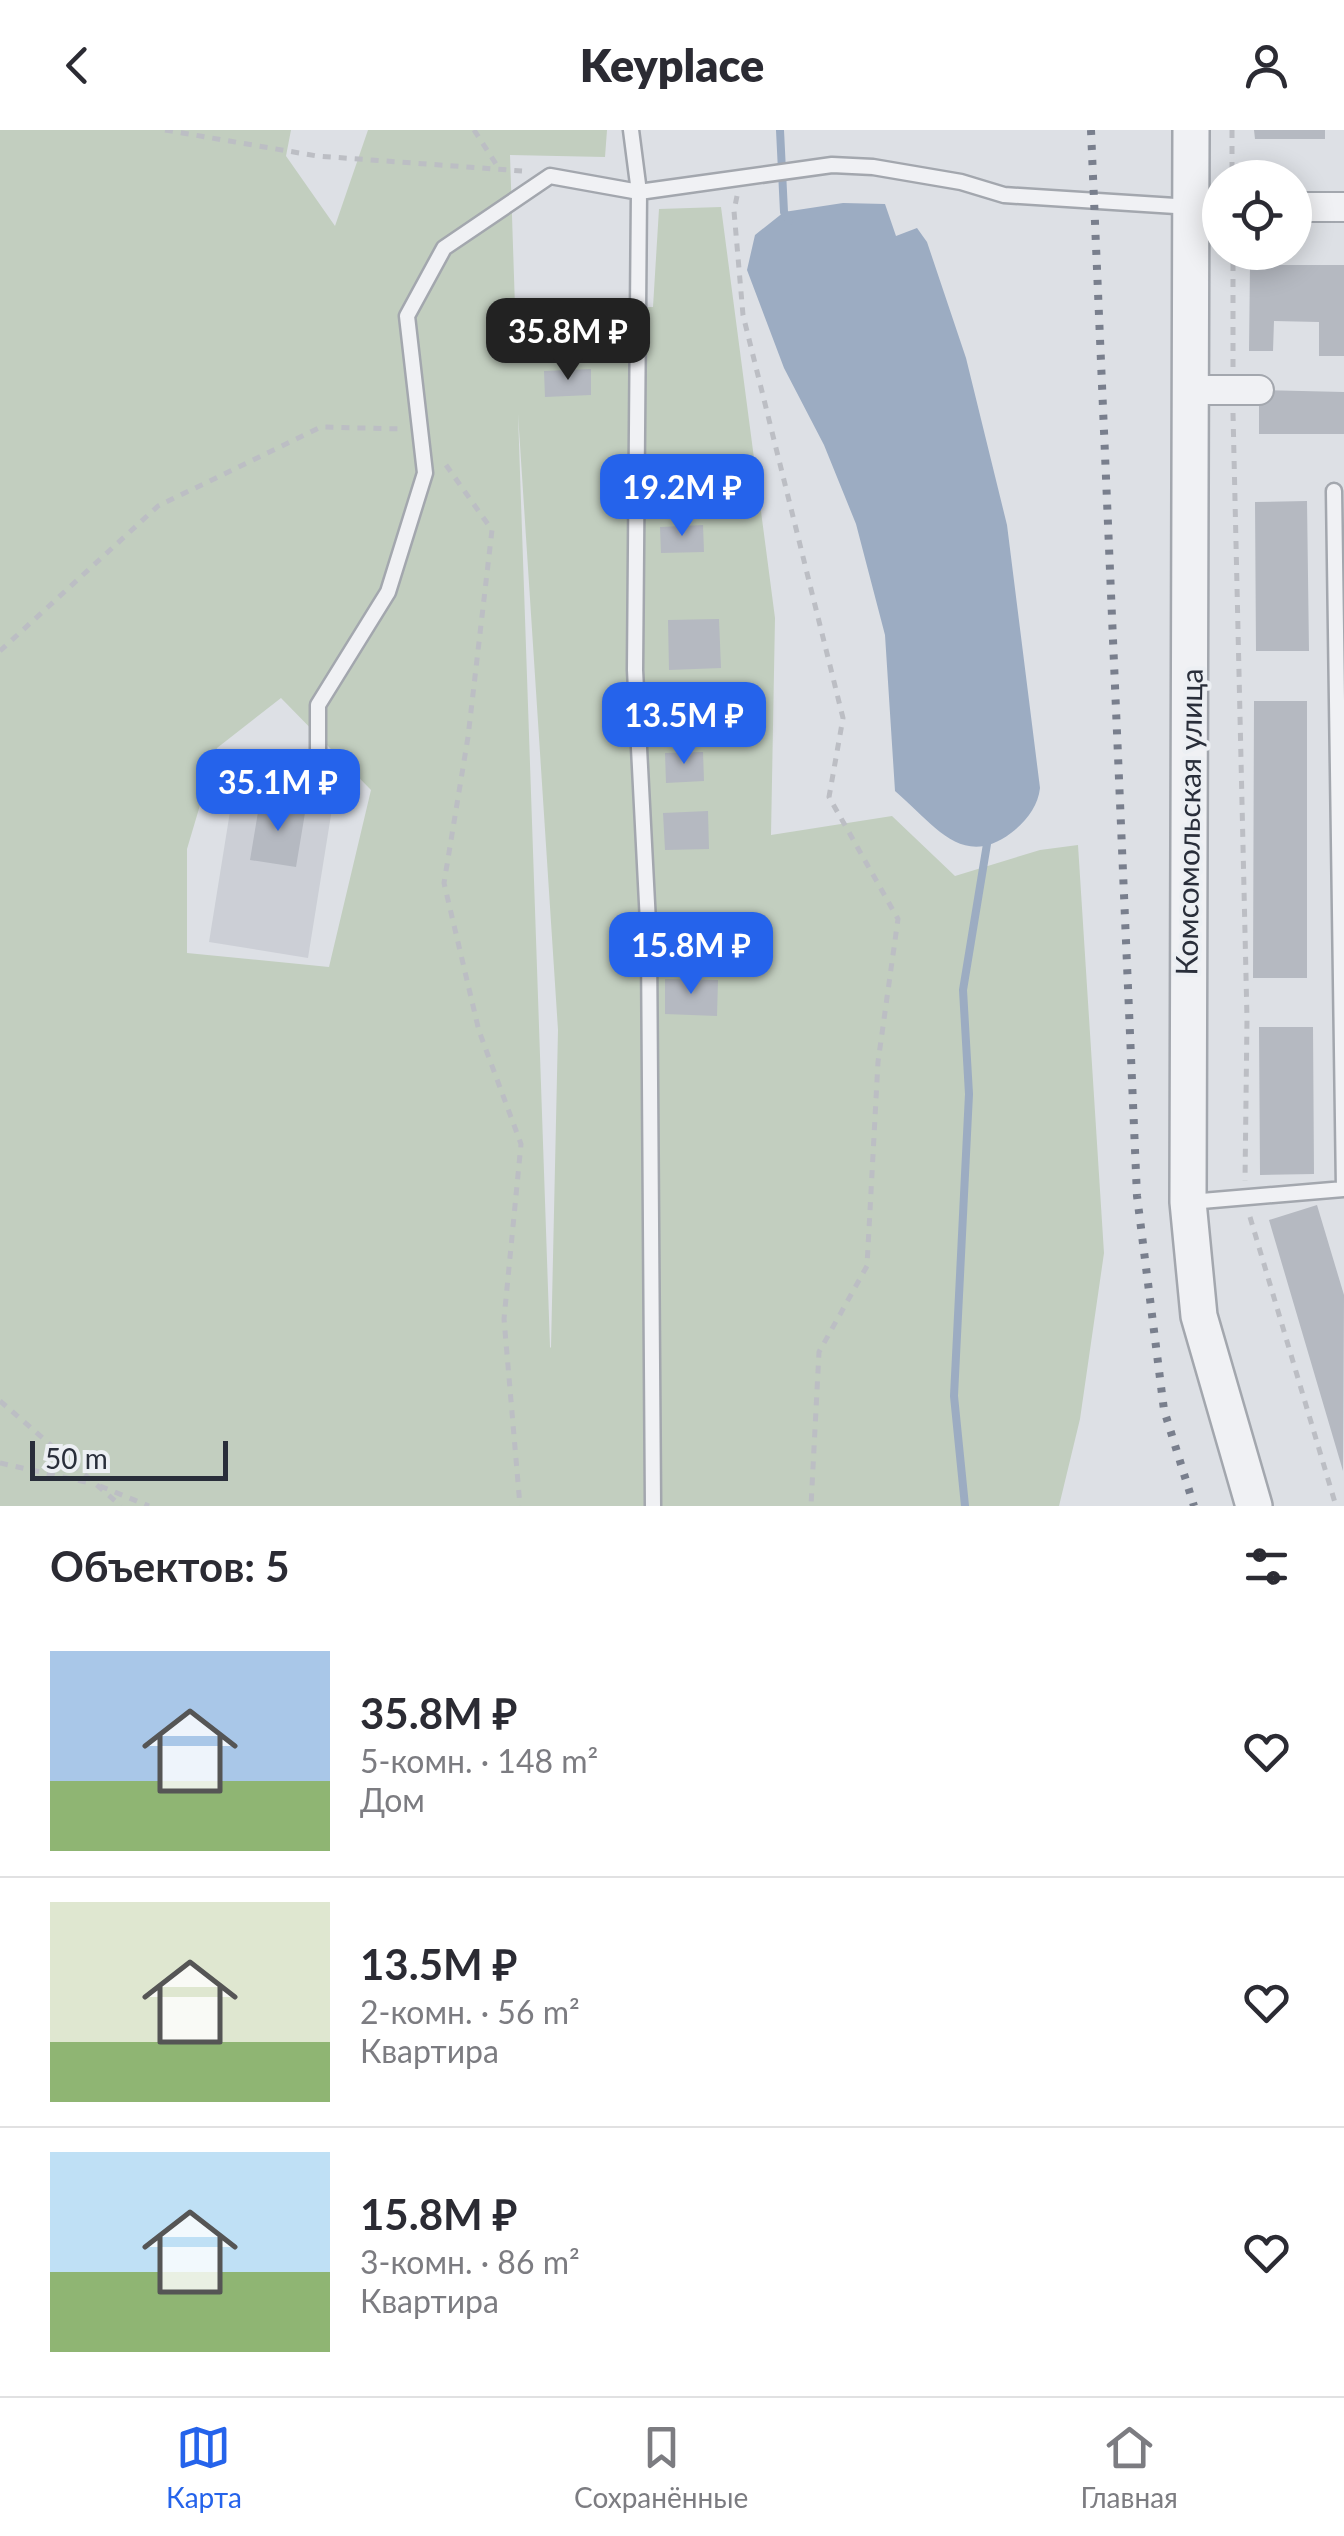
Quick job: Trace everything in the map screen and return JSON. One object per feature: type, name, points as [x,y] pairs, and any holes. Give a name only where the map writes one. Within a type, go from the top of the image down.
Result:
[{"type":"street","name":"Комсомольская улица","points":[[1191,130],[1202,186]]},
{"type":"street","points":[[1312,207],[1344,207]]},
{"type":"street","name":"Комсомольская улица","points":[[1202,259],[1192,390],[1188,1202],[1198,1316],[1254,1506]]},
{"type":"street","points":[[1192,390],[1246,390]]},
{"type":"lane","points":[[631,130],[639,192],[635,670],[649,942],[653,1506]]},
{"type":"lane","points":[[318,762],[318,706],[388,592],[425,472],[407,316],[444,248],[550,176],[639,192],[802,167],[873,167],[960,182],[1004,196],[1202,207]]},
{"type":"lane","points":[[1188,1202],[1344,1189],[1334,491]]},
{"type":"path","points":[[165,130],[318,156],[498,167],[550,176]]},
{"type":"path","points":[[474,130],[498,167]]},
{"type":"path","points":[[1232,130],[1232,160]]},
{"type":"path","points":[[741,176],[734,211],[744,315],[843,718],[829,797],[898,918],[878,1062],[868,1266],[819,1352],[810,1506]]},
{"type":"path","points":[[1234,270],[1246,390],[1244,1200],[1336,1506]]},
{"type":"path","points":[[0,651],[158,506],[321,427],[420,429],[492,530],[468,738],[444,882],[479,1031],[520,1144],[504,1319],[520,1506]]},
{"type":"path","points":[[0,1401],[121,1506]]},
{"type":"path","points":[[0,1463],[95,1484],[149,1506]]},
{"type":"shaded area","points":[[237,768],[336,784],[308,958],[209,942]]},
{"type":"green space","points":[[0,130],[291,130],[286,156],[335,226],[368,130],[607,130],[605,157],[510,155],[515,307],[653,307],[659,209],[721,207],[775,618],[771,835],[892,816],[955,876],[1040,850],[1078,845],[1104,1253],[1080,1419],[1059,1506],[0,1506]],"holes":[[[518,414],[558,1030],[551,1348],[550,1347]],[[281,698],[371,790],[329,967],[187,953],[187,849],[217,748]]]},
{"type":"water","points":[[843,203],[885,204],[896,236],[917,228],[927,242],[966,358],[1007,525],[1040,788],[1026,819],[994,843],[978,847],[949,838],[895,791],[885,635],[856,524],[824,445],[784,368],[747,270],[755,235],[784,212]]},
{"type":"building","points":[[1254,130],[1325,130],[1325,139],[1255,139]]},
{"type":"building","points":[[1312,265],[1344,265],[1344,356],[1319,356],[1319,322],[1274,321],[1273,351],[1249,351],[1250,270],[1312,270]]},
{"type":"building","points":[[591,369],[591,395],[545,397],[544,371]]},
{"type":"building","points":[[1259,390],[1344,392],[1344,434],[1259,434]]},
{"type":"building","points":[[1307,501],[1309,651],[1256,651],[1255,502]]},
{"type":"building","points":[[703,525],[704,552],[661,553],[660,527]]},
{"type":"building","points":[[719,619],[721,668],[669,670],[668,620]]},
{"type":"building","points":[[703,693],[704,720],[668,721],[666,694]]},
{"type":"building","points":[[1254,701],[1307,701],[1307,978],[1253,978]]},
{"type":"building","points":[[703,752],[704,781],[666,783],[665,753]]},
{"type":"building","points":[[260,800],[306,807],[296,867],[250,860]]},
{"type":"building","points":[[708,811],[709,849],[665,850],[663,813]]},
{"type":"building","points":[[665,979],[718,980],[717,1016],[665,1014]]},
{"type":"building","points":[[1259,1027],[1313,1027],[1314,1174],[1260,1175]]},
{"type":"building","points":[[1317,1205],[1344,1295],[1343,1471],[1269,1220]]},
{"type":"waterway","points":[[780,130],[784,212],[789,221]]},
{"type":"waterway","points":[[965,1506],[954,1396],[969,1094],[963,990],[987,844]]},
{"type":"railway","points":[[1091,130],[1137,1196],[1164,1410],[1194,1506]]}]
